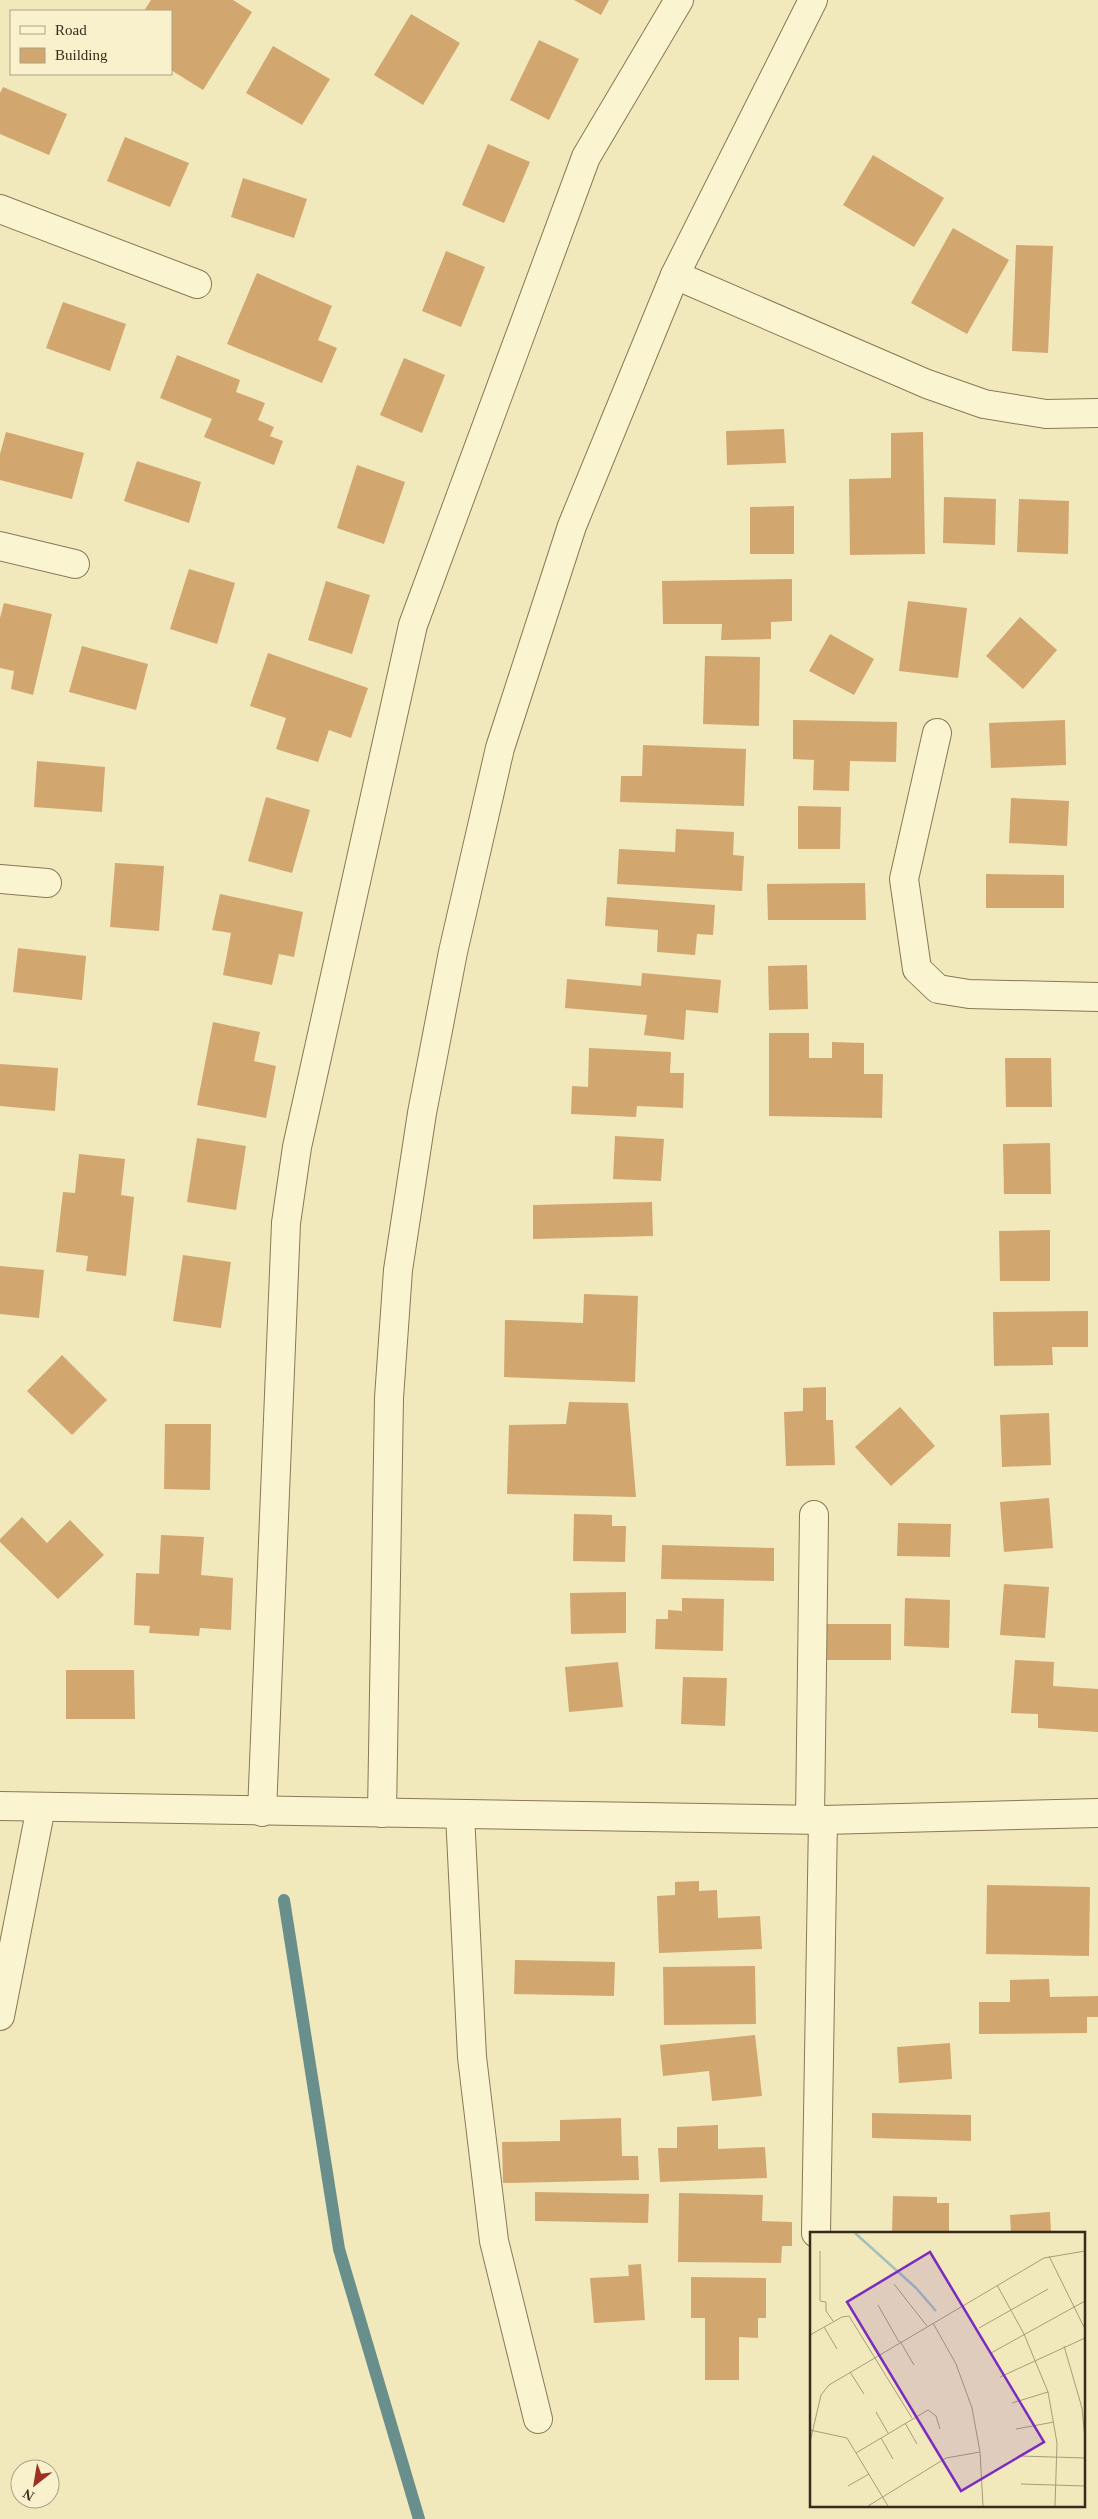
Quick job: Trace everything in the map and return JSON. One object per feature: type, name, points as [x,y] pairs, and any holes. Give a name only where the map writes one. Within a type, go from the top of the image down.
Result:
[{"type":"street","points":[[262,1812],[286,1223],[297,1146],[413,625],[586,157],[679,0]]},
{"type":"street","points":[[382,1813],[389,1398],[398,1270],[422,1113],[453,952],[500,748],[572,526],[675,275],[813,0]]},
{"type":"street","points":[[0,209],[197,284]]},
{"type":"street","points":[[675,275],[927,384],[984,404],[1046,414],[1098,413]]},
{"type":"street","points":[[0,546],[75,564]]},
{"type":"street","points":[[937,733],[904,879],[917,969],[938,989],[969,994],[1098,997]]},
{"type":"street","points":[[0,879],[47,883]]},
{"type":"street","points":[[814,1515],[816,2232]]},
{"type":"street","points":[[0,1806],[262,1812],[816,1819],[1098,1813]]},
{"type":"street","points":[[0,2016],[41,1807]]},
{"type":"street","points":[[460,1814],[472,2057],[494,2241],[538,2419]]},
{"type":"building","points":[[151,0],[233,0],[252,12],[203,90],[172,71],[172,10],[145,10]]},
{"type":"building","points":[[574,0],[609,0],[601,15]]},
{"type":"building","points":[[411,14],[460,43],[423,105],[374,75]]},
{"type":"building","points":[[539,40],[579,59],[549,120],[510,100]]},
{"type":"building","points":[[273,46],[330,79],[302,125],[246,93]]},
{"type":"building","points":[[3,87],[67,114],[49,155],[0,134],[0,93]]},
{"type":"building","points":[[125,137],[189,163],[170,207],[107,181]]},
{"type":"building","points":[[488,144],[530,162],[504,223],[462,205]]},
{"type":"building","points":[[873,155],[944,198],[914,247],[843,205]]},
{"type":"building","points":[[243,178],[307,199],[294,238],[231,217]]},
{"type":"building","points":[[953,228],[1009,260],[967,334],[911,303]]},
{"type":"building","points":[[1016,245],[1053,246],[1048,353],[1012,351]]},
{"type":"building","points":[[446,251],[485,267],[461,327],[422,311]]},
{"type":"building","points":[[257,273],[332,306],[318,340],[337,348],[322,383],[227,344]]},
{"type":"building","points":[[63,302],[126,324],[110,371],[46,348]]},
{"type":"building","points":[[177,355],[240,380],[236,392],[265,403],[258,420],[274,427],[270,436],[283,441],[274,465],[204,437],[212,419],[160,398]]},
{"type":"building","points":[[404,358],[445,375],[422,433],[380,415]]},
{"type":"building","points":[[784,429],[786,463],[727,465],[726,431]]},
{"type":"building","points":[[6,432],[84,453],[72,499],[0,480],[0,454]]},
{"type":"building","points":[[923,432],[925,554],[850,555],[849,479],[891,478],[891,433]]},
{"type":"building","points":[[137,461],[201,482],[189,523],[124,501]]},
{"type":"building","points":[[357,465],[405,482],[384,544],[337,528]]},
{"type":"building","points":[[944,497],[996,499],[995,545],[943,543]]},
{"type":"building","points":[[1019,499],[1069,501],[1068,554],[1017,552]]},
{"type":"building","points":[[794,506],[794,554],[750,554],[750,507]]},
{"type":"building","points":[[189,569],[235,583],[217,644],[170,629]]},
{"type":"building","points":[[792,579],[792,621],[771,622],[771,639],[721,640],[722,624],[663,624],[662,581]]},
{"type":"building","points":[[326,581],[370,595],[352,654],[308,640]]},
{"type":"building","points":[[908,601],[967,608],[958,678],[899,671]]},
{"type":"building","points":[[4,603],[52,614],[33,695],[11,689],[14,671],[0,668],[0,618]]},
{"type":"building","points":[[1020,617],[1057,650],[1023,689],[986,656]]},
{"type":"building","points":[[830,634],[874,659],[854,695],[809,671]]},
{"type":"building","points":[[82,646],[148,664],[136,710],[69,692]]},
{"type":"building","points":[[268,653],[368,688],[351,738],[329,730],[318,762],[276,749],[286,718],[250,706]]},
{"type":"building","points":[[705,656],[760,657],[759,726],[703,724]]},
{"type":"building","points":[[793,720],[897,722],[896,762],[850,761],[849,791],[813,790],[814,760],[793,759]]},
{"type":"building","points":[[1065,720],[1066,765],[991,768],[989,723]]},
{"type":"building","points":[[643,745],[746,749],[744,806],[620,802],[621,776],[642,776]]},
{"type":"building","points":[[37,761],[105,767],[102,812],[34,807]]},
{"type":"building","points":[[266,797],[310,810],[292,873],[248,861]]},
{"type":"building","points":[[1011,798],[1069,801],[1067,846],[1009,843]]},
{"type":"building","points":[[798,806],[841,807],[840,849],[798,849]]},
{"type":"building","points":[[676,829],[734,832],[733,855],[744,856],[742,891],[617,884],[619,849],[675,852]]},
{"type":"building","points":[[115,863],[164,866],[159,931],[110,927]]},
{"type":"building","points":[[986,874],[1064,875],[1064,908],[986,908]]},
{"type":"building","points":[[865,883],[866,920],[768,920],[767,884]]},
{"type":"building","points":[[220,894],[303,912],[294,957],[279,954],[272,985],[223,975],[231,933],[212,930]]},
{"type":"building","points":[[607,897],[715,905],[713,935],[697,934],[695,955],[657,952],[658,930],[605,926]]},
{"type":"building","points":[[18,948],[86,956],[82,1000],[13,992]]},
{"type":"building","points":[[807,965],[808,1009],[769,1010],[768,966]]},
{"type":"building","points":[[642,973],[721,980],[718,1013],[686,1010],[684,1040],[644,1035],[647,1015],[565,1008],[567,979],[641,986]]},
{"type":"building","points":[[213,1022],[260,1032],[254,1061],[276,1066],[266,1118],[197,1105]]},
{"type":"building","points":[[769,1033],[809,1033],[809,1058],[832,1058],[832,1042],[864,1043],[864,1074],[883,1074],[882,1118],[769,1116]]},
{"type":"building","points":[[589,1048],[671,1052],[670,1073],[684,1073],[683,1108],[637,1106],[636,1117],[571,1114],[572,1086],[588,1087]]},
{"type":"building","points":[[1005,1058],[1051,1058],[1052,1107],[1006,1107]]},
{"type":"building","points":[[0,1064],[58,1068],[55,1111],[0,1106]]},
{"type":"building","points":[[615,1136],[664,1139],[661,1181],[613,1179]]},
{"type":"building","points":[[197,1138],[246,1146],[236,1210],[187,1202]]},
{"type":"building","points":[[1050,1143],[1051,1194],[1004,1194],[1003,1144]]},
{"type":"building","points":[[79,1154],[125,1159],[121,1195],[134,1197],[126,1276],[86,1271],[88,1256],[56,1252],[63,1192],[75,1193]]},
{"type":"building","points":[[652,1202],[653,1236],[533,1239],[533,1205]]},
{"type":"building","points":[[1050,1230],[1050,1281],[1000,1281],[999,1231]]},
{"type":"building","points":[[183,1255],[231,1262],[221,1328],[173,1321]]},
{"type":"building","points":[[0,1266],[44,1270],[39,1318],[0,1314]]},
{"type":"building","points":[[584,1294],[638,1296],[635,1382],[504,1377],[505,1320],[583,1323]]},
{"type":"building","points":[[1088,1311],[1088,1347],[1052,1347],[1053,1365],[994,1366],[993,1312]]},
{"type":"building","points":[[62,1355],[107,1400],[72,1435],[27,1391]]},
{"type":"building","points":[[826,1387],[826,1420],[833,1420],[835,1465],[786,1466],[784,1412],[803,1411],[803,1388]]},
{"type":"building","points":[[569,1402],[628,1403],[636,1497],[507,1494],[509,1425],[566,1424]]},
{"type":"building","points":[[900,1407],[935,1446],[891,1486],[855,1447]]},
{"type":"building","points":[[1049,1413],[1051,1465],[1002,1467],[1000,1415]]},
{"type":"building","points":[[165,1424],[211,1424],[210,1490],[164,1489]]},
{"type":"building","points":[[1049,1498],[1053,1548],[1004,1552],[1000,1502]]},
{"type":"building","points":[[574,1514],[612,1515],[612,1526],[626,1526],[625,1562],[573,1561]]},
{"type":"building","points":[[22,1517],[47,1543],[70,1520],[104,1555],[58,1599],[0,1542],[0,1539]]},
{"type":"building","points":[[898,1523],[951,1524],[950,1557],[897,1556]]},
{"type":"building","points":[[161,1535],[204,1537],[201,1575],[233,1578],[231,1630],[200,1628],[199,1636],[149,1633],[150,1626],[134,1625],[136,1573],[159,1574]]},
{"type":"building","points":[[662,1545],[774,1548],[774,1581],[661,1579]]},
{"type":"building","points":[[1004,1584],[1049,1587],[1045,1638],[1000,1635]]},
{"type":"building","points":[[626,1592],[626,1633],[571,1634],[570,1593]]},
{"type":"building","points":[[682,1598],[724,1599],[723,1651],[655,1649],[656,1619],[668,1619],[668,1610],[682,1611]]},
{"type":"building","points":[[905,1598],[950,1600],[949,1648],[904,1646]]},
{"type":"building","points":[[823,1624],[891,1624],[891,1660],[824,1660]]},
{"type":"building","points":[[1015,1660],[1054,1662],[1053,1686],[1098,1689],[1098,1732],[1038,1728],[1038,1714],[1011,1713]]},
{"type":"building","points":[[618,1662],[623,1707],[569,1712],[565,1667]]},
{"type":"building","points":[[66,1670],[134,1670],[135,1719],[66,1719]]},
{"type":"building","points":[[683,1677],[727,1678],[725,1726],[681,1724]]},
{"type":"building","points":[[699,1881],[699,1891],[717,1890],[718,1918],[760,1916],[762,1949],[659,1953],[657,1896],[675,1895],[675,1882]]},
{"type":"building","points":[[987,1885],[1090,1887],[1089,1956],[986,1954]]},
{"type":"building","points":[[515,1960],[615,1962],[614,1996],[514,1994]]},
{"type":"building","points":[[755,1966],[756,2024],[664,2025],[663,1967]]},
{"type":"building","points":[[1049,1979],[1050,1997],[1098,1996],[1098,2017],[1087,2017],[1087,2033],[979,2034],[979,2002],[1010,2002],[1010,1980]]},
{"type":"building","points":[[755,2035],[762,2096],[712,2101],[709,2071],[663,2076],[660,2045]]},
{"type":"building","points":[[950,2043],[952,2079],[899,2083],[897,2047]]},
{"type":"building","points":[[872,2113],[971,2115],[971,2141],[872,2138]]},
{"type":"building","points":[[621,2118],[622,2156],[638,2156],[639,2180],[503,2183],[502,2142],[560,2141],[560,2120]]},
{"type":"building","points":[[718,2125],[718,2149],[765,2147],[767,2178],[660,2182],[658,2148],[677,2148],[677,2127]]},
{"type":"building","points":[[535,2192],[649,2194],[648,2223],[535,2221]]},
{"type":"building","points":[[679,2193],[763,2195],[762,2221],[792,2222],[792,2246],[782,2246],[781,2263],[678,2262]]},
{"type":"building","points":[[893,2196],[937,2197],[937,2203],[949,2203],[949,2232],[892,2232]]},
{"type":"building","points":[[1050,2212],[1051,2232],[1011,2232],[1010,2215]]},
{"type":"building","points":[[641,2264],[645,2320],[594,2323],[590,2278],[629,2276],[628,2265]]},
{"type":"building","points":[[691,2277],[766,2278],[766,2318],[758,2318],[758,2338],[739,2337],[739,2380],[705,2380],[705,2318],[691,2318]]},
{"type":"waterway","points":[[284,1900],[339,2249],[419,2519]]}]
